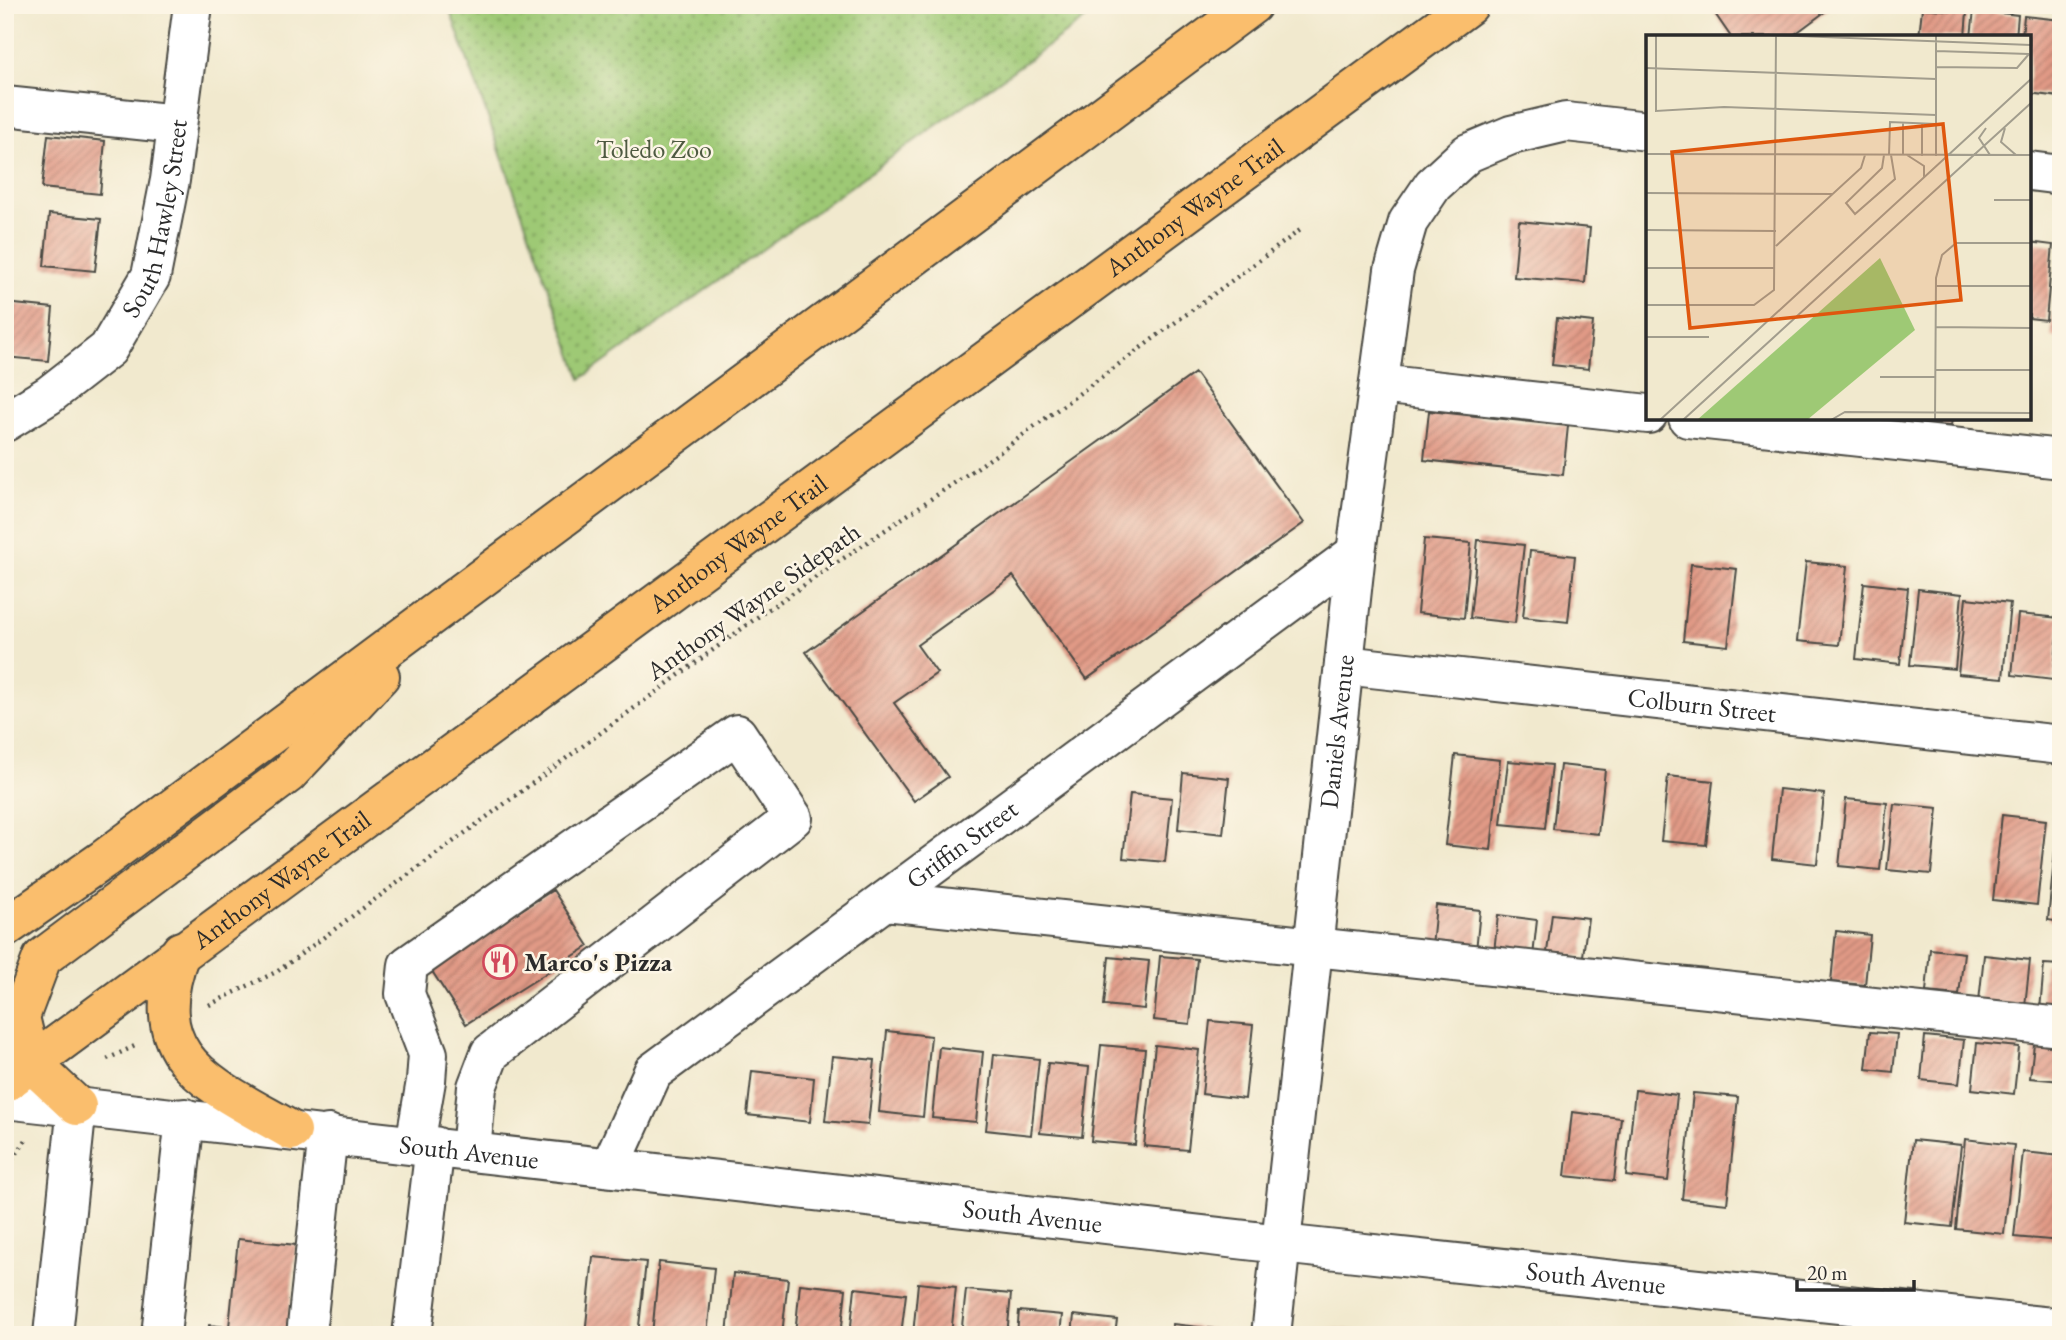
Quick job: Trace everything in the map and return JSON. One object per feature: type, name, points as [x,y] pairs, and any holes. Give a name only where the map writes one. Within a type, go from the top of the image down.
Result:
[{"type":"highway","points":[[5,928],[104,859],[1252,5]]},
{"type":"highway","name":"Anthony Wayne Trail","points":[[18,1073],[1469,5]]},
{"type":"highway","points":[[63,1100],[18,1073],[20,1017],[42,958],[288,774],[449,603]]},
{"type":"highway","points":[[181,951],[167,1002],[169,1028],[185,1059],[205,1078],[310,1132]]},
{"type":"street","name":"South Hawley Street","points":[[5,422],[49,395],[108,349],[151,276],[177,124],[193,5]]},
{"type":"street","points":[[5,106],[177,124]]},
{"type":"street","name":"Daniels Avenue","points":[[1271,1335],[1356,554],[1394,270],[1408,222],[1433,185],[1468,153],[1511,135],[1566,122],[1646,131]]},
{"type":"street","points":[[2031,171],[2061,174]]},
{"type":"street","points":[[1378,384],[1646,414]]},
{"type":"street","points":[[1706,420],[2061,459]]},
{"type":"street","name":"Griffin Street","points":[[610,1167],[653,1072],[1356,554]]},
{"type":"street","name":"Colburn Street","points":[[1344,665],[2061,745]]},
{"type":"street","points":[[412,1335],[440,1147],[426,1081],[428,1054],[405,994],[408,965],[737,734],[793,818],[490,1053],[477,1087],[440,1147]]},
{"type":"street","points":[[885,901],[2061,1027]]},
{"type":"street","name":"South Avenue","points":[[5,1099],[63,1100],[184,1118],[1281,1244],[2061,1328]]},
{"type":"street","points":[[53,1335],[63,1100]]},
{"type":"street","points":[[161,1335],[184,1118]]},
{"type":"street","points":[[306,1335],[310,1132]]},
{"type":"path","name":"Anthony Wayne Sidepath","points":[[5,1171],[84,1070],[223,998],[250,988],[300,956],[763,613],[1000,452],[1303,228]]},
{"type":"green space","name":"Toledo Zoo","points":[[448,5],[1105,5],[581,379]]},
{"type":"building","points":[[1709,5],[1834,5],[1794,35],[1730,35]]},
{"type":"building","points":[[1922,8],[1967,12],[1965,35],[1919,35]]},
{"type":"building","points":[[1974,10],[2018,15],[2016,35],[1971,35]]},
{"type":"building","points":[[2024,16],[2061,20],[2060,97],[2031,93],[2031,35],[2022,35]]},
{"type":"building","points":[[48,135],[105,141],[100,194],[42,188]]},
{"type":"building","points":[[49,214],[101,219],[95,271],[44,266]]},
{"type":"building","points":[[1519,221],[1590,228],[1585,283],[1514,277]]},
{"type":"building","points":[[2031,242],[2053,245],[2046,320],[2031,318]]},
{"type":"building","points":[[2061,258],[2061,338],[2051,337]]},
{"type":"building","points":[[5,303],[53,308],[48,361],[5,357]]},
{"type":"building","points":[[1557,318],[1593,322],[1588,369],[1552,365]]},
{"type":"building","points":[[1195,373],[1304,523],[1087,679],[1013,576],[917,645],[937,673],[894,703],[948,777],[914,801],[806,652]]},
{"type":"building","points":[[1429,411],[1568,426],[1563,475],[1424,460]]},
{"type":"building","points":[[1927,420],[1952,420],[1951,426],[1926,424]]},
{"type":"building","points":[[1424,539],[1471,543],[1464,618],[1417,613]]},
{"type":"building","points":[[1478,540],[1524,545],[1515,623],[1470,618]]},
{"type":"building","points":[[1530,551],[1575,556],[1568,622],[1523,617]]},
{"type":"building","points":[[1806,562],[1847,566],[1839,645],[1797,641]]},
{"type":"building","points":[[1691,564],[1737,569],[1728,646],[1683,641]]},
{"type":"building","points":[[1864,583],[1908,588],[1900,664],[1856,659]]},
{"type":"building","points":[[1918,589],[1962,594],[1955,669],[1910,665]]},
{"type":"building","points":[[1966,598],[2010,603],[2003,678],[1958,674]]},
{"type":"building","points":[[2018,614],[2060,618],[2053,680],[2012,675]]},
{"type":"building","points":[[1455,755],[1500,760],[1491,850],[1445,845]]},
{"type":"building","points":[[1508,761],[1552,765],[1545,828],[1501,824]]},
{"type":"building","points":[[1560,765],[1605,770],[1598,834],[1553,829]]},
{"type":"building","points":[[1183,773],[1229,778],[1223,834],[1178,829]]},
{"type":"building","points":[[1668,776],[1713,781],[1706,845],[1661,841]]},
{"type":"building","points":[[1779,789],[1824,794],[1817,864],[1772,859]]},
{"type":"building","points":[[1130,794],[1172,798],[1165,862],[1123,858]]},
{"type":"building","points":[[1846,799],[1887,803],[1880,870],[1839,866]]},
{"type":"building","points":[[1894,804],[1938,808],[1931,874],[1887,870]]},
{"type":"building","points":[[2002,815],[2046,820],[2037,905],[1993,900]]},
{"type":"building","points":[[2058,821],[2061,821],[2061,922],[2048,920]]},
{"type":"building","points":[[553,890],[589,946],[466,1024],[430,968]]},
{"type":"building","points":[[1436,905],[1480,910],[1476,951],[1432,946]]},
{"type":"building","points":[[1552,914],[1588,918],[1583,956],[1547,952]]},
{"type":"building","points":[[1498,915],[1537,920],[1533,956],[1494,952]]},
{"type":"building","points":[[1836,931],[1870,935],[1865,985],[1831,982]]},
{"type":"building","points":[[1930,949],[1964,953],[1959,995],[1926,992]]},
{"type":"building","points":[[1984,955],[2030,960],[2025,1006],[1979,1001]]},
{"type":"building","points":[[1160,956],[1197,959],[1190,1024],[1154,1020]]},
{"type":"building","points":[[1109,957],[1149,961],[1144,1009],[1104,1005]]},
{"type":"building","points":[[2044,964],[2061,965],[2061,1012],[2040,1010]]},
{"type":"building","points":[[1210,1021],[1253,1025],[1245,1099],[1202,1094]]},
{"type":"building","points":[[887,1031],[931,1036],[923,1117],[879,1112]]},
{"type":"building","points":[[1870,1032],[1897,1034],[1893,1072],[1866,1069]]},
{"type":"building","points":[[1925,1036],[1964,1040],[1959,1084],[1921,1080]]},
{"type":"building","points":[[1977,1043],[2019,1047],[2014,1094],[1972,1089]]},
{"type":"building","points":[[2034,1044],[2061,1047],[2061,1081],[2030,1078]]},
{"type":"building","points":[[1101,1045],[1145,1049],[1135,1145],[1091,1141]]},
{"type":"building","points":[[1155,1045],[1199,1050],[1188,1150],[1144,1146]]},
{"type":"building","points":[[939,1047],[983,1052],[976,1122],[932,1118]]},
{"type":"building","points":[[994,1054],[1039,1059],[1031,1135],[986,1130]]},
{"type":"building","points":[[832,1056],[875,1060],[868,1125],[825,1121]]},
{"type":"building","points":[[1048,1063],[1089,1067],[1082,1137],[1040,1133]]},
{"type":"building","points":[[752,1071],[814,1078],[810,1122],[747,1115]]},
{"type":"building","points":[[1635,1090],[1677,1095],[1668,1181],[1626,1176]]},
{"type":"building","points":[[1693,1093],[1738,1097],[1727,1204],[1682,1199]]},
{"type":"building","points":[[1572,1112],[1621,1118],[1614,1181],[1565,1176]]},
{"type":"building","points":[[1965,1139],[2014,1145],[2004,1234],[1956,1229]]},
{"type":"building","points":[[1913,1140],[1961,1145],[1952,1227],[1904,1222]]},
{"type":"building","points":[[2023,1152],[2061,1156],[2061,1241],[2014,1237]]},
{"type":"building","points":[[238,1239],[296,1245],[287,1335],[208,1335],[209,1325],[229,1327]]},
{"type":"building","points":[[593,1257],[646,1262],[638,1335],[585,1335]]},
{"type":"building","points":[[659,1262],[714,1268],[707,1335],[652,1335]]},
{"type":"building","points":[[733,1273],[788,1279],[782,1335],[727,1335]]},
{"type":"building","points":[[918,1283],[956,1287],[951,1335],[913,1335]]},
{"type":"building","points":[[800,1284],[846,1289],[841,1335],[795,1335]]},
{"type":"building","points":[[855,1288],[906,1294],[901,1335],[850,1335]]},
{"type":"building","points":[[966,1290],[1011,1294],[1007,1335],[961,1335]]},
{"type":"building","points":[[1019,1311],[1062,1315],[1060,1335],[1017,1335]]},
{"type":"building","points":[[1074,1315],[1117,1320],[1115,1335],[1072,1335]]},
{"type":"building","points":[[1173,1324],[1214,1329],[1214,1335],[1171,1335]]},
{"type":"building","points":[[1330,1328],[1380,1333],[1329,1335]]},
{"type":"place","name":"Marco's Pizza","points":[[500,962]]}]
